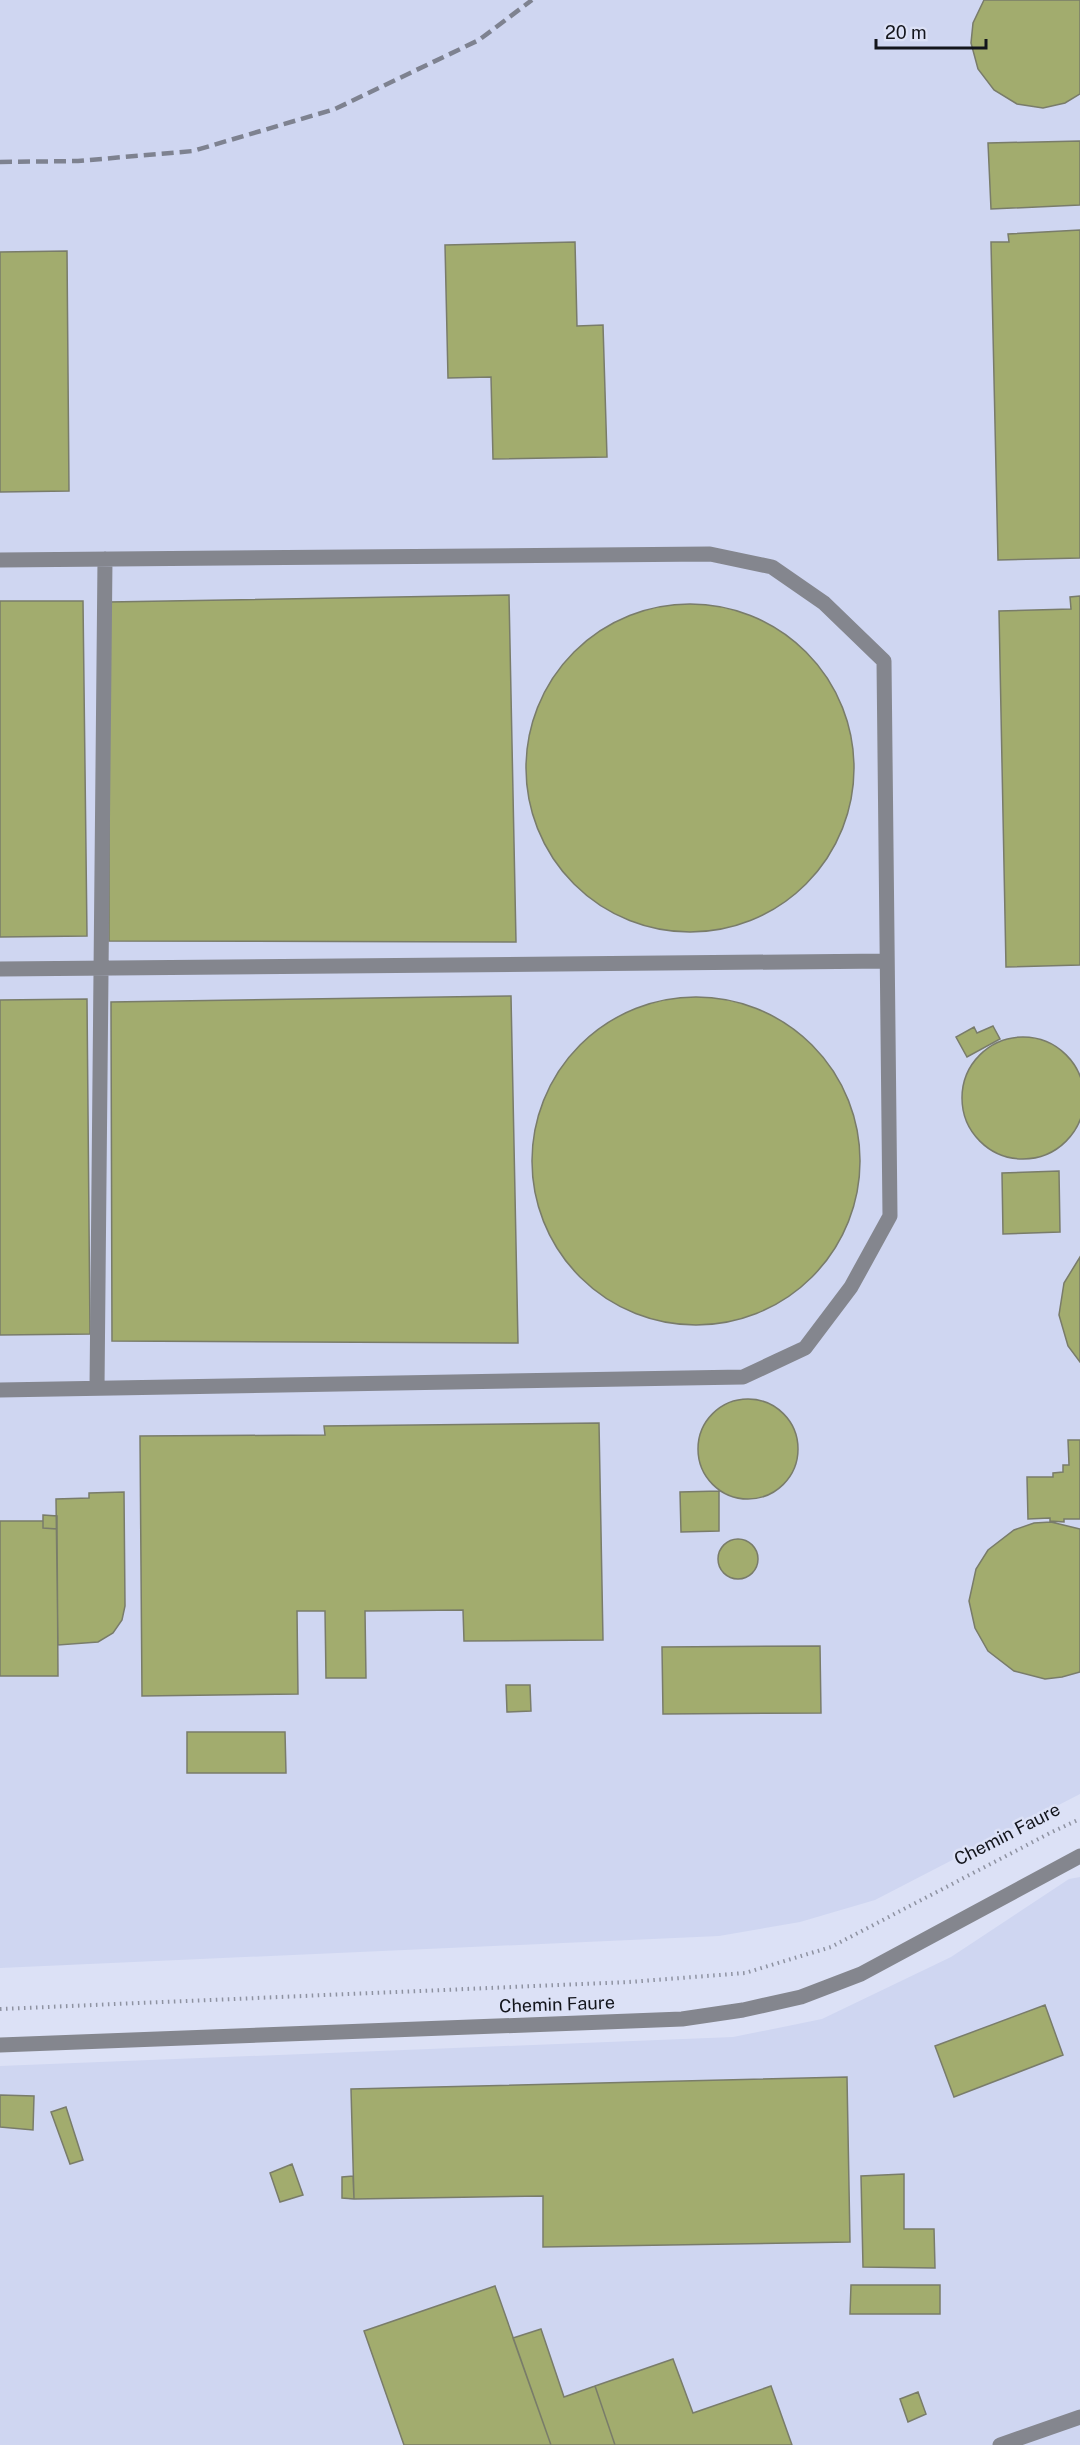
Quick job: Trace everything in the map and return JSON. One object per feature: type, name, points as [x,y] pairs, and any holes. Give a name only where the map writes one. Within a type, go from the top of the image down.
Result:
[{"type":"street","points":[[0,560],[710,554],[772,567],[824,603],[884,661],[890,1216],[852,1287],[805,1348],[743,1377],[0,1390]]},
{"type":"street","points":[[97,1388],[105,560]]},
{"type":"street","points":[[0,969],[887,961]]},
{"type":"street","name":"Chemin Faure","points":[[0,2045],[682,2019],[743,2010],[801,1997],[861,1974],[1080,1856]]},
{"type":"street","points":[[1000,2445],[1080,2417]]},
{"type":"path","name":"Chemin Faure","points":[[0,2009],[629,1982],[745,1973],[831,1947],[1080,1819]]},
{"type":"shaded area","points":[[0,0],[1080,0],[1080,1794],[875,1900],[800,1922],[719,1936],[0,1968]]},
{"type":"shaded area","points":[[1080,1877],[1080,2445],[0,2445],[0,2066],[733,2037],[822,2019],[951,1957],[1069,1879]]},
{"type":"building","points":[[984,0],[1080,0],[1080,94],[1065,103],[1043,108],[1017,104],[994,90],[978,69],[971,43],[973,23]]},
{"type":"building","points":[[1080,141],[1080,205],[991,209],[988,143]]},
{"type":"building","points":[[1080,230],[1080,558],[998,560],[991,242],[1009,242],[1008,234]]},
{"type":"building","points":[[575,242],[577,326],[603,325],[607,457],[493,459],[491,377],[448,378],[445,245]]},
{"type":"building","points":[[67,251],[69,491],[0,492],[0,252]]},
{"type":"building","points":[[509,595],[516,942],[109,941],[109,602]]},
{"type":"building","points":[[1080,596],[1080,965],[1006,967],[999,611],[1071,609],[1070,597]]},
{"type":"building","points":[[0,601],[83,601],[87,936],[0,937]]},
{"type":"building","points":[[690,604],[722,607],[753,617],[781,632],[806,652],[826,677],[841,705],[851,736],[854,768],[851,800],[841,831],[826,859],[806,884],[781,904],[753,919],[722,929],[690,932],[658,929],[627,919],[599,904],[574,884],[554,859],[539,831],[529,800],[526,768],[529,736],[539,705],[554,677],[574,652],[599,632],[627,617],[658,607]]},
{"type":"building","points":[[511,996],[518,1343],[112,1341],[111,1002]]},
{"type":"building","points":[[696,997],[728,1000],[759,1010],[787,1025],[812,1045],[832,1070],[847,1098],[857,1129],[860,1161],[857,1193],[847,1224],[832,1252],[812,1277],[787,1297],[759,1312],[728,1322],[696,1325],[664,1322],[633,1312],[605,1297],[580,1277],[560,1252],[545,1224],[535,1193],[532,1161],[535,1129],[545,1098],[560,1070],[580,1045],[605,1025],[633,1010],[664,1000]]},
{"type":"building","points":[[87,999],[90,1334],[0,1335],[0,1000]]},
{"type":"building","points":[[993,1026],[1000,1039],[967,1057],[956,1037],[974,1027],[977,1033]]},
{"type":"building","points":[[1023,1037],[1046,1041],[1066,1055],[1080,1075],[1084,1098],[1080,1121],[1066,1141],[1046,1155],[1023,1159],[1000,1155],[980,1141],[966,1121],[962,1098],[966,1075],[980,1055],[1000,1041]]},
{"type":"building","points":[[1059,1171],[1060,1232],[1003,1234],[1002,1173]]},
{"type":"building","points":[[1080,1257],[1080,1362],[1068,1346],[1059,1315],[1064,1283]]},
{"type":"building","points":[[748,1399],[767,1403],[784,1413],[794,1430],[798,1449],[794,1468],[784,1485],[767,1495],[748,1499],[729,1495],[712,1485],[702,1468],[698,1449],[702,1430],[712,1413],[729,1403]]},
{"type":"building","points":[[599,1423],[603,1640],[464,1641],[463,1610],[365,1611],[366,1678],[326,1678],[325,1611],[297,1611],[298,1694],[142,1696],[140,1436],[325,1435],[324,1426]]},
{"type":"building","points":[[1068,1440],[1080,1440],[1080,1519],[1064,1519],[1064,1522],[1050,1521],[1050,1518],[1028,1519],[1027,1477],[1053,1477],[1053,1473],[1063,1472],[1063,1465],[1069,1465]]},
{"type":"building","points":[[719,1491],[719,1531],[681,1532],[680,1492]]},
{"type":"building","points":[[124,1492],[125,1606],[122,1620],[113,1633],[98,1642],[58,1645],[56,1499],[89,1498],[89,1493]]},
{"type":"building","points":[[43,1515],[57,1516],[57,1529],[43,1528]]},
{"type":"building","points":[[0,1521],[43,1521],[43,1528],[57,1529],[58,1676],[0,1676]]},
{"type":"building","points":[[1051,1522],[1080,1529],[1080,1672],[1045,1679],[1014,1671],[988,1651],[975,1628],[969,1601],[976,1569],[988,1550],[1014,1530],[1034,1523]]},
{"type":"building","points":[[738,1539],[752,1545],[758,1559],[752,1573],[738,1579],[724,1573],[718,1559],[724,1545]]},
{"type":"building","points":[[820,1646],[821,1713],[663,1714],[662,1647]]},
{"type":"building","points":[[506,1685],[530,1685],[531,1711],[507,1712]]},
{"type":"building","points":[[187,1732],[285,1732],[286,1773],[187,1773]]},
{"type":"building","points":[[1045,2005],[1063,2055],[954,2097],[935,2046]]},
{"type":"building","points":[[847,2077],[850,2242],[543,2247],[543,2196],[354,2199],[351,2089]]},
{"type":"building","points":[[0,2095],[34,2096],[33,2130],[0,2127]]},
{"type":"building","points":[[66,2107],[83,2160],[70,2164],[51,2112]]},
{"type":"building","points":[[292,2164],[303,2195],[280,2202],[270,2173]]},
{"type":"building","points":[[904,2174],[904,2229],[934,2229],[935,2268],[863,2267],[861,2176]]},
{"type":"building","points":[[353,2176],[354,2199],[342,2198],[342,2177]]},
{"type":"building","points":[[851,2285],[940,2285],[940,2314],[850,2314]]},
{"type":"building","points":[[495,2286],[551,2445],[404,2445],[364,2331]]},
{"type":"building","points":[[541,2329],[564,2397],[595,2386],[615,2445],[551,2445],[513,2338]]},
{"type":"building","points":[[673,2359],[693,2413],[771,2386],[792,2445],[615,2445],[595,2386]]},
{"type":"building","points":[[918,2392],[926,2414],[908,2422],[900,2399]]},
{"type":"railway","points":[[0,162],[78,161],[193,151],[335,109],[479,40],[532,0]]}]
